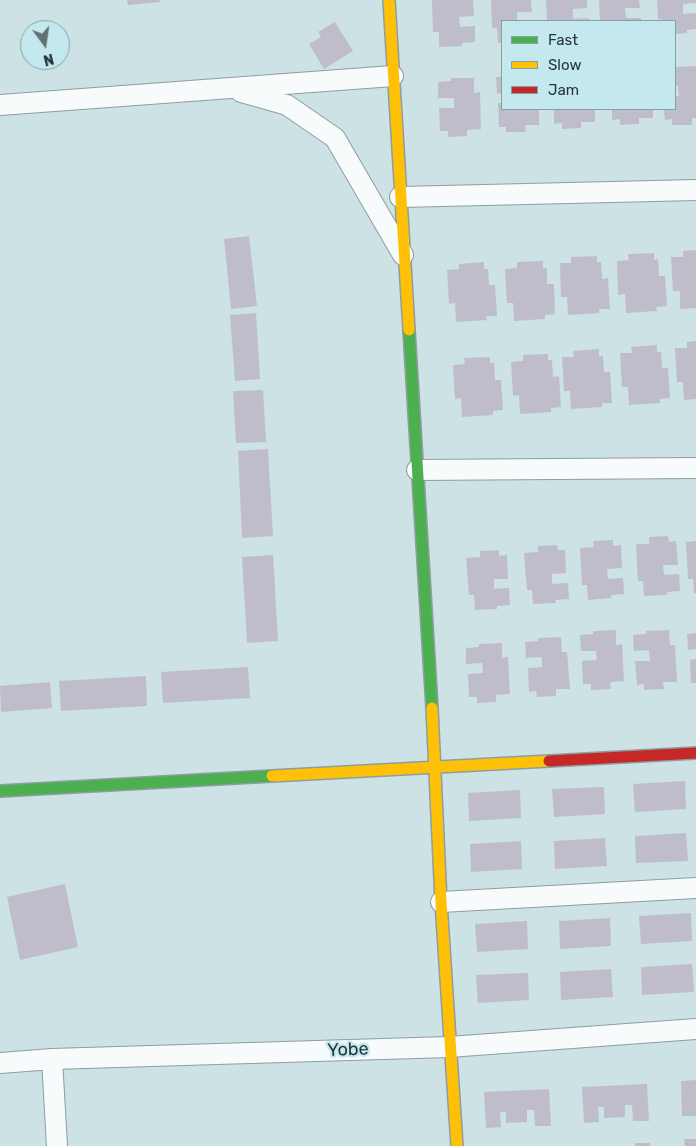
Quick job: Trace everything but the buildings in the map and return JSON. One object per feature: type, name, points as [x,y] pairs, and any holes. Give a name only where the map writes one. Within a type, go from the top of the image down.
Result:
[{"type":"street","points":[[388,0],[436,769],[449,1047],[457,1146]]},
{"type":"street","points":[[0,105],[393,76]]},
{"type":"street","points":[[226,88],[287,104],[335,138],[404,256]]},
{"type":"street","points":[[400,197],[696,190]]},
{"type":"street","points":[[417,470],[696,468]]},
{"type":"street","points":[[0,791],[436,769],[696,753]]},
{"type":"street","points":[[441,902],[696,888]]},
{"type":"street","name":"Yobe","points":[[0,1064],[52,1060],[449,1047],[696,1029]]},
{"type":"street","points":[[52,1060],[57,1146]]},
{"type":"traffic: fast","points":[[409,330],[432,708]]},
{"type":"traffic: fast","points":[[0,791],[272,776]]},
{"type":"traffic: slow","points":[[389,0],[409,330]]},
{"type":"traffic: slow","points":[[432,708],[441,902],[457,1146]]},
{"type":"traffic: slow","points":[[272,776],[549,761]]},
{"type":"traffic: jam","points":[[549,761],[696,753]]}]
